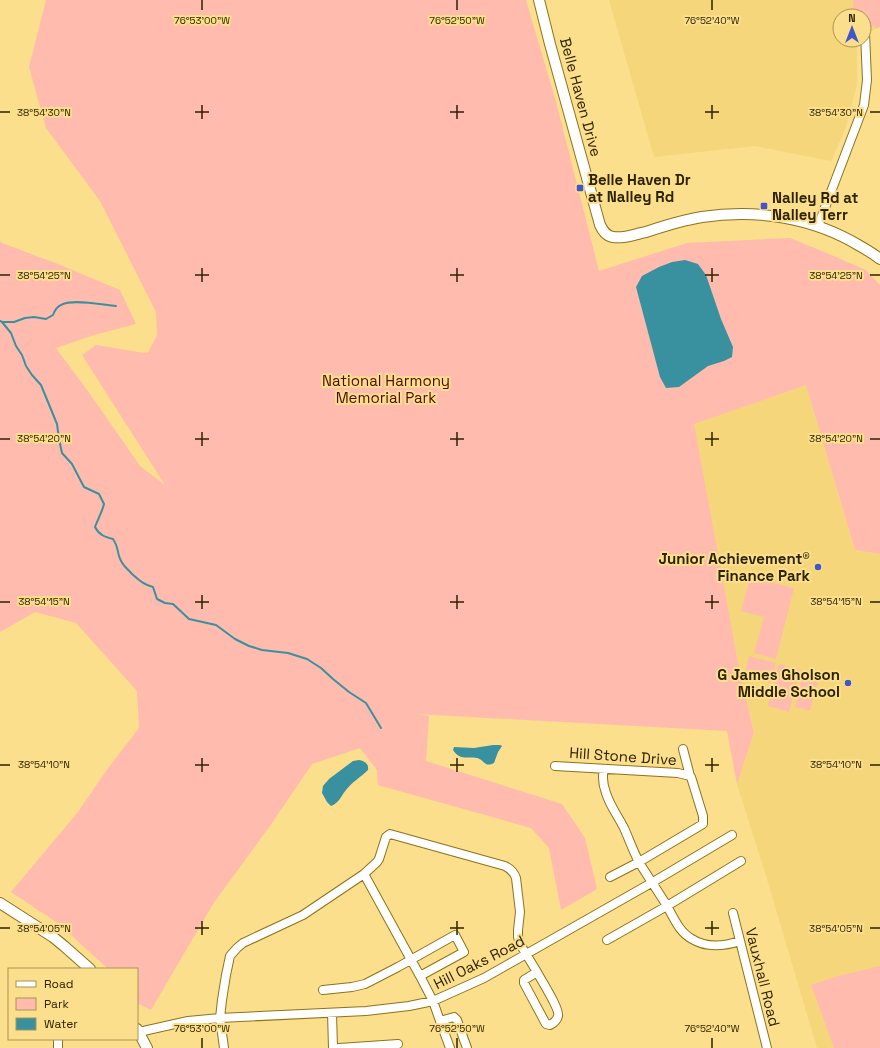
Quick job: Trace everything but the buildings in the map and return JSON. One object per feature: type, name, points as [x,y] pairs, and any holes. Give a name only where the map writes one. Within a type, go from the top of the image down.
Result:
[{"type":"street","name":"Belle Haven Drive","points":[[539,0],[600,225],[607,235],[612,237],[630,236],[701,217],[747,214],[787,217],[818,226]]},
{"type":"street","points":[[866,48],[867,80],[864,105],[818,226],[851,241],[880,259]]},
{"type":"street","points":[[610,877],[640,862],[703,824],[703,816],[682,749]]},
{"type":"street","name":"Hill Stone Drive","points":[[554,766],[678,773],[690,776]]},
{"type":"street","points":[[604,769],[603,781],[606,794],[615,813],[640,862],[681,930],[696,941],[708,945],[730,944],[740,941]]},
{"type":"street","points":[[224,1048],[220,1018],[229,960],[232,954],[243,943],[303,915],[364,874],[377,862],[386,837],[391,834],[505,866],[513,871],[516,878],[520,912],[518,938],[520,944],[537,972],[558,1009],[558,1016],[554,1023],[550,1025],[546,1024],[524,983],[524,980],[537,972]]},
{"type":"street","name":"Hill Oaks Road","points":[[138,1030],[220,1018],[388,1009],[433,1001],[484,978],[653,882],[732,835]]},
{"type":"street","points":[[607,940],[741,861]]},
{"type":"street","points":[[364,874],[433,1001],[450,1048]]},
{"type":"street","points":[[0,904],[53,937],[89,968]]},
{"type":"street","name":"Vauxhall Road","points":[[733,913],[766,1048]]},
{"type":"street","points":[[322,990],[365,984],[412,960],[455,935],[464,952],[420,976]]},
{"type":"street","points":[[332,1013],[333,1048]]},
{"type":"street","points":[[440,1021],[454,1018],[457,1020],[467,1048]]},
{"type":"street","points":[[138,1030],[148,1048]]},
{"type":"street","points":[[339,1048],[398,1044]]},
{"type":"shaded area","points":[[609,0],[877,0],[875,29],[872,31],[872,8],[832,8],[832,48],[857,48],[857,85],[845,130],[831,161],[755,146],[654,157]]},
{"type":"shaded area","points":[[806,384],[855,550],[880,554],[880,1048],[817,1048],[737,784],[754,733],[740,673],[693,424]]},
{"type":"green space","name":"National Harmony Memorial Park","points":[[46,0],[526,0],[556,102],[599,271],[687,243],[790,238],[866,270],[880,285],[880,554],[855,550],[806,385],[694,424],[740,673],[754,733],[737,784],[727,731],[416,714],[429,716],[426,761],[562,804],[585,838],[597,889],[561,910],[549,848],[531,828],[378,785],[377,770],[360,748],[312,764],[272,823],[213,904],[151,1010],[138,1004],[138,968],[107,968],[59,924],[11,892],[78,812],[106,771],[139,728],[137,691],[76,623],[35,612],[0,632],[0,241],[120,290],[136,324],[94,335],[56,348],[140,466],[165,485],[82,355],[96,345],[148,353],[157,335],[156,312],[100,201],[46,128],[29,67]]},
{"type":"green space","points":[[853,0],[880,0],[880,27],[875,29],[875,26],[872,27],[872,8],[854,8]]},
{"type":"green space","points":[[750,577],[794,588],[776,659],[754,653],[764,617],[741,611]]},
{"type":"green space","points":[[749,656],[776,663],[771,683],[744,676]]},
{"type":"green space","points":[[779,664],[801,670],[789,712],[768,706]]},
{"type":"green space","points":[[804,670],[820,674],[810,711],[795,707]]},
{"type":"green space","points":[[880,966],[880,1048],[834,1048],[811,985],[838,976]]},
{"type":"water","points":[[685,260],[698,264],[706,275],[721,319],[733,347],[732,357],[708,366],[679,387],[666,388],[660,377],[636,287],[642,276],[672,262]]},
{"type":"water","points":[[493,745],[502,746],[494,763],[488,765],[477,758],[458,756],[453,750],[454,747],[474,748]]},
{"type":"water","points":[[359,760],[366,763],[368,770],[351,784],[338,801],[331,806],[322,793],[323,786],[329,779],[353,761]]},
{"type":"waterway","points":[[2,322],[14,322],[25,318],[34,317],[46,319],[53,315],[59,306],[75,302],[116,306]]},
{"type":"waterway","points":[[0,321],[11,333],[26,366],[41,385],[57,424],[62,453],[72,464],[84,487],[99,494],[104,504],[95,527],[102,535],[113,539],[117,546],[121,562],[124,566],[142,582],[153,587],[157,599],[165,603],[173,604],[189,619],[216,625],[235,639],[249,646],[262,650],[288,653],[307,659],[321,668],[349,692],[366,703],[381,728]]},
{"type":"place","name":"Belle Haven Dr at Nalley Rd","points":[[580,188]]},
{"type":"place","name":"Nalley Rd at Nalley Terr","points":[[764,206]]},
{"type":"place","name":"Junior Achievement® Finance Park","points":[[818,567]]},
{"type":"place","name":"G James Gholson Middle School","points":[[848,683]]}]
